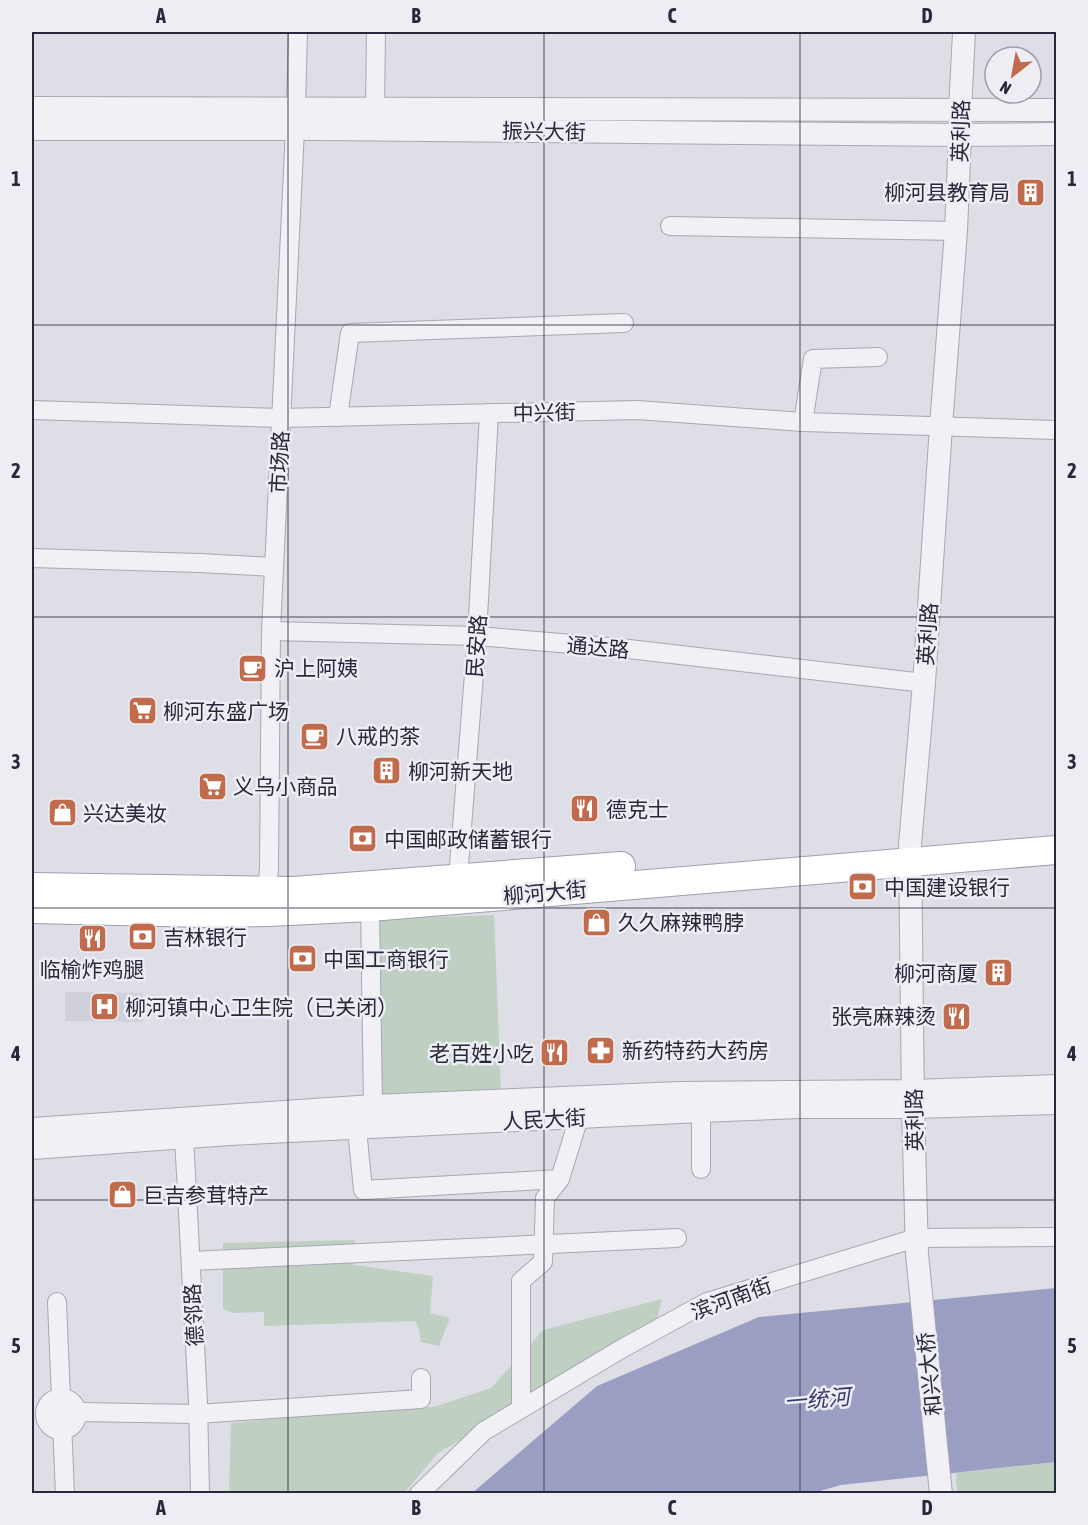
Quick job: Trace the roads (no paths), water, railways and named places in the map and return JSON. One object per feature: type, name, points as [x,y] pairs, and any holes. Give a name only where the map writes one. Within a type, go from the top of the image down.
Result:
[{"type":"main road","name":"柳河大街","points":[[32,909],[205,913],[370,907],[910,853],[1056,834]]},
{"type":"main road","name":"柳河大街","points":[[32,887],[267,892],[910,853],[1056,850]]},
{"type":"street","name":"市场路","points":[[267,892],[271,631],[296,119],[298,32]]},
{"type":"street","points":[[375,109],[376,32]]},
{"type":"street","name":"英利路","points":[[917,1246],[910,853],[956,231],[964,32]]},
{"type":"street","name":"振兴大街","points":[[32,108],[296,119],[960,135],[1056,134]]},
{"type":"street","name":"振兴大街","points":[[32,129],[296,119],[375,109],[1056,110]]},
{"type":"street","points":[[670,226],[956,231]]},
{"type":"street","points":[[338,417],[350,333],[624,323]]},
{"type":"street","points":[[803,422],[813,358],[878,357]]},
{"type":"street","name":"中兴街","points":[[32,410],[281,418],[637,410],[803,422],[1056,430]]},
{"type":"street","name":"民安路","points":[[458,879],[477,636],[489,413]]},
{"type":"street","points":[[32,558],[199,562],[274,567]]},
{"type":"street","name":"通达路","points":[[271,631],[477,636],[620,648],[924,683]]},
{"type":"street","points":[[370,907],[363,1114],[363,1190],[560,1179]]},
{"type":"street","name":"人民大街","points":[[32,1129],[579,1107],[701,1111],[800,1107],[1056,1086]]},
{"type":"street","name":"人民大街","points":[[579,1107],[679,1093],[1056,1103]]},
{"type":"street","points":[[521,1404],[521,1281],[543,1262],[545,1198],[560,1179],[579,1107]]},
{"type":"street","points":[[701,1111],[701,1169]]},
{"type":"street","name":"人民大街","points":[[32,1148],[184,1137],[363,1114]]},
{"type":"street","name":"德邻路","points":[[184,1137],[200,1494]]},
{"type":"street","name":"滨河南街","points":[[419,1494],[484,1431],[623,1348],[707,1302],[917,1246],[1056,1237]]},
{"type":"street","points":[[191,1261],[676,1238]]},
{"type":"street","name":"和兴大桥","points":[[917,1246],[941,1494]]},
{"type":"street","points":[[57,1302],[66,1494]]},
{"type":"street","points":[[78,1412],[198,1414],[422,1399],[421,1378]]},
{"type":"street","points":[[62,1398],[75,1405],[78,1412],[73,1426],[57,1430],[38,1412],[51,1401],[62,1398]]},
{"type":"water","name":"一统河","points":[[1056,1288],[1056,1462],[841,1485],[813,1493],[471,1494],[597,1386],[759,1317]]},
{"type":"place","name":"柳河县教育局","points":[[1031,192]]},
{"type":"place","name":"沪上阿姨","points":[[253,668]]},
{"type":"place","name":"柳河东盛广场","points":[[142,711]]},
{"type":"place","name":"八戒的茶","points":[[315,736]]},
{"type":"place","name":"柳河新天地","points":[[387,771]]},
{"type":"place","name":"义乌小商品","points":[[212,786]]},
{"type":"place","name":"德克士","points":[[585,809]]},
{"type":"place","name":"兴达美妆","points":[[62,813]]},
{"type":"place","name":"中国邮政储蓄银行","points":[[363,839]]},
{"type":"place","name":"中国建设银行","points":[[863,887]]},
{"type":"place","name":"久久麻辣鸭脖","points":[[597,922]]},
{"type":"place","name":"吉林银行","points":[[142,937]]},
{"type":"place","name":"临榆炸鸡腿","points":[[92,938]]},
{"type":"place","name":"中国工商银行","points":[[302,959]]},
{"type":"place","name":"柳河商厦","points":[[999,973]]},
{"type":"place","name":"柳河镇中心卫生院（已关闭）","points":[[104,1007]]},
{"type":"place","name":"张亮麻辣烫","points":[[957,1016]]},
{"type":"place","name":"新药特药大药房","points":[[601,1050]]},
{"type":"place","name":"老百姓小吃","points":[[555,1053]]},
{"type":"place","name":"巨吉参茸特产","points":[[122,1195]]}]
